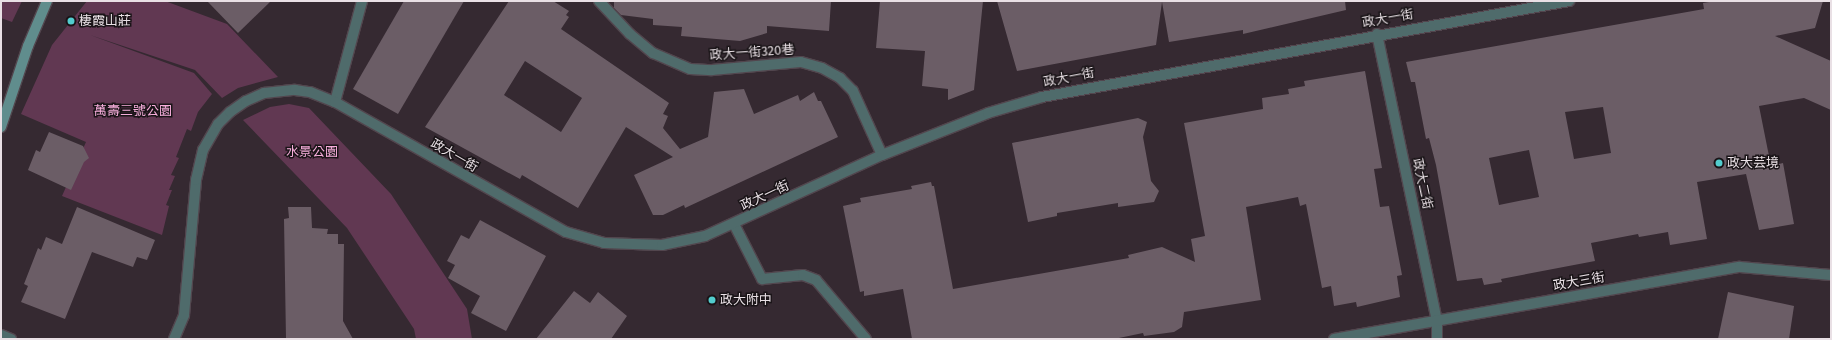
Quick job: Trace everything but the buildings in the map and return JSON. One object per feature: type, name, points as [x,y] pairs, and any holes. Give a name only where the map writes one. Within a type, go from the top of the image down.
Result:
[{"type":"street","points":[[1,127],[28,46],[47,1]]},
{"type":"street","points":[[335,102],[362,1]]},
{"type":"street","name":"政大一街320巷","points":[[599,1],[630,34],[653,53],[690,69],[712,70],[801,62],[822,68],[840,78],[853,91],[882,155]]},
{"type":"street","name":"政大一街","points":[[174,339],[184,315],[197,175],[203,150],[218,124],[246,101],[275,91],[310,92],[335,102],[551,226],[585,238],[625,245],[662,245],[705,236],[882,155],[988,113],[1042,97],[1377,34],[1569,1]]},
{"type":"street","name":"政大二街","points":[[1377,34],[1437,320],[1437,339]]},
{"type":"street","points":[[734,224],[762,279],[803,274],[816,280],[866,339]]},
{"type":"street","name":"政大三街","points":[[1334,339],[1740,267],[1831,275]]},
{"type":"street","points":[[1,335],[11,339]]},
{"type":"green space","points":[[1,1],[22,1],[12,22],[1,18]]},
{"type":"green space","name":"萬壽三號公園","points":[[87,1],[165,1],[227,24],[278,77],[238,88],[222,98],[195,70],[90,35],[194,73],[212,94],[198,112],[191,131],[187,129],[176,157],[179,158],[171,175],[175,176],[169,190],[172,190],[166,205],[169,206],[162,235],[62,196],[86,142],[21,114],[52,45]]},
{"type":"green space","name":"水景公園","points":[[289,104],[309,108],[391,194],[467,309],[472,339],[416,339],[414,329],[347,228],[243,120],[270,107]]},
{"type":"place","name":"棲霞山莊","points":[[71,21]]},
{"type":"place","name":"政大芸境","points":[[1719,163]]},
{"type":"place","name":"政大附中","points":[[712,300]]}]
